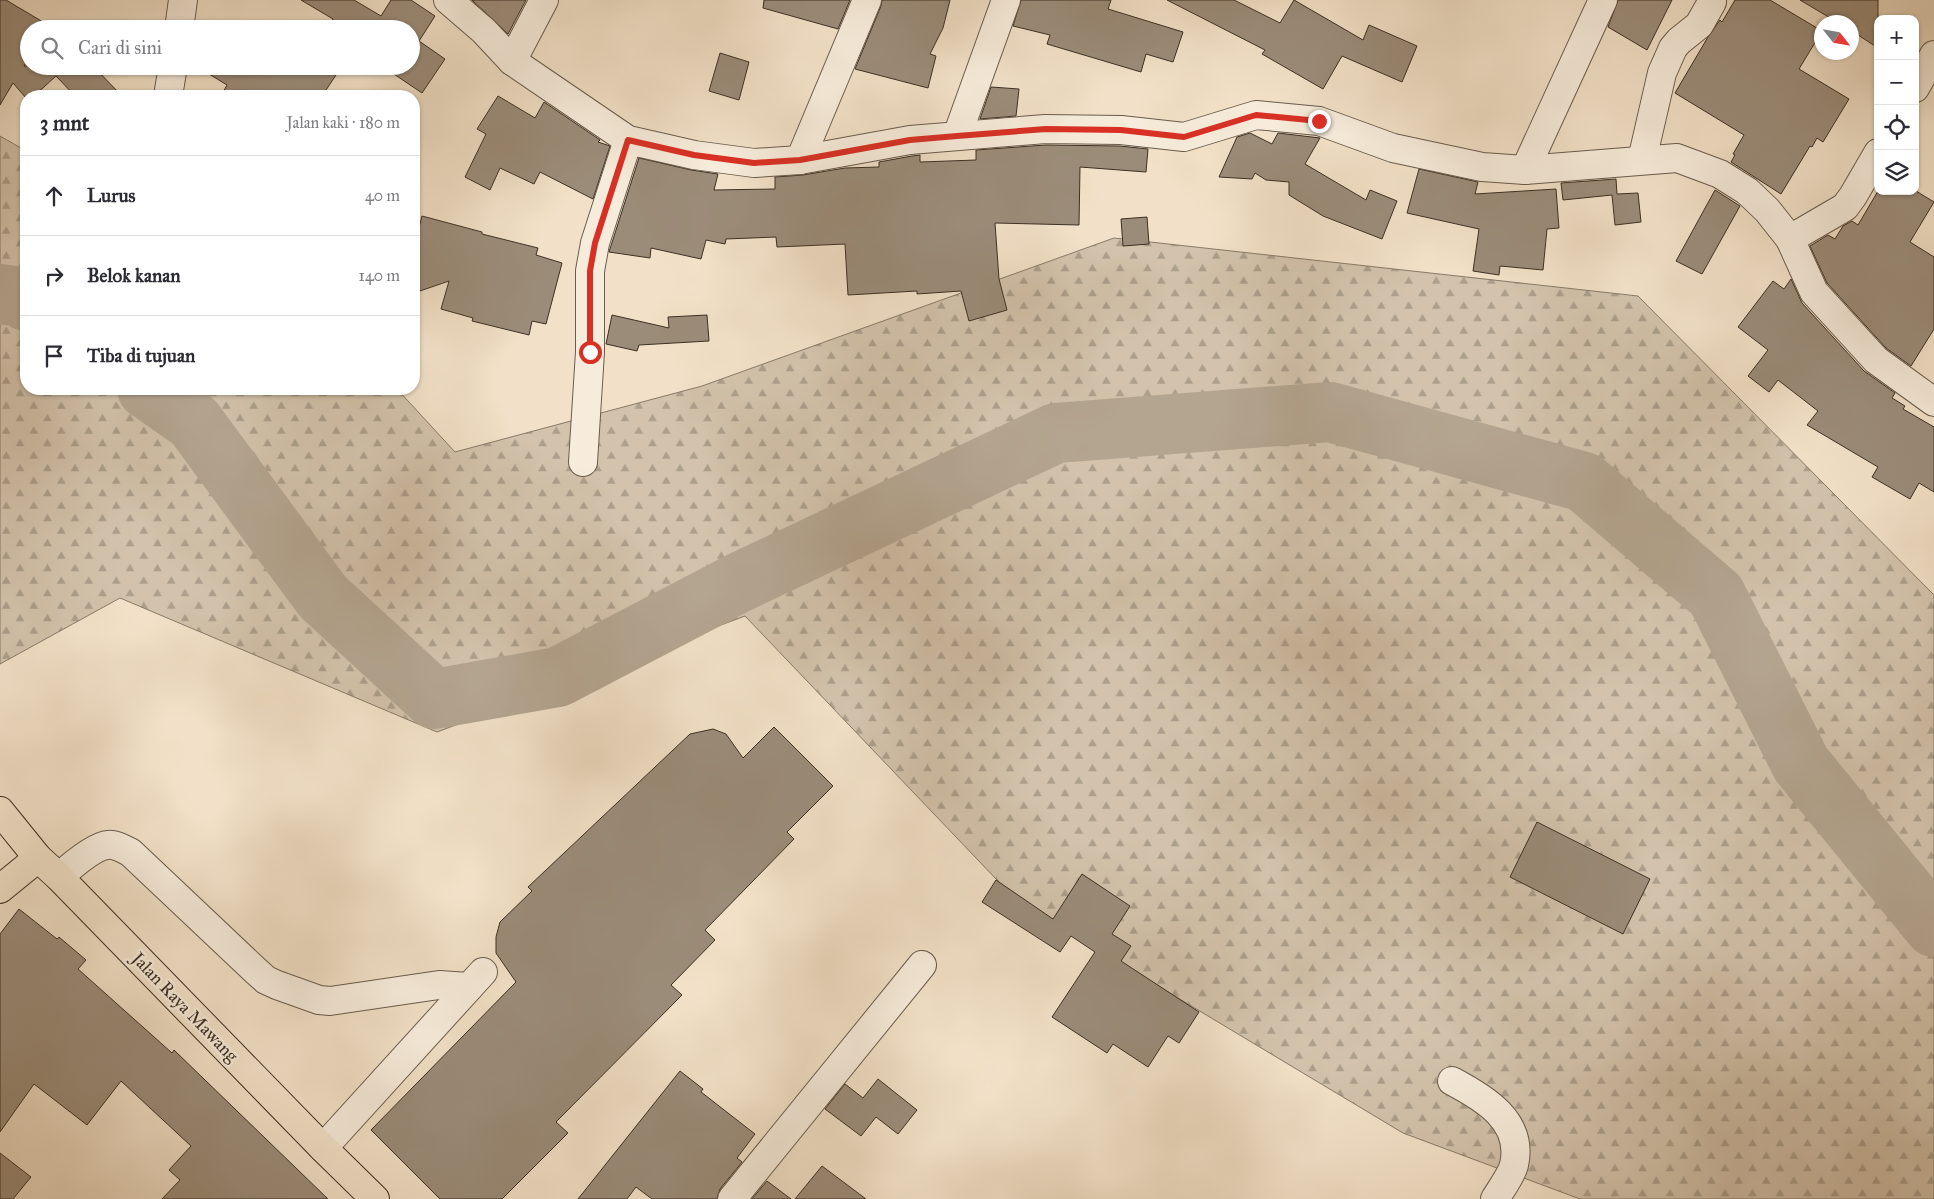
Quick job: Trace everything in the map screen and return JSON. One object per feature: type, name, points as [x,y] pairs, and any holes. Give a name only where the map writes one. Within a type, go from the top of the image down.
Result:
[{"type":"main road","name":"Jalan Raya Mawang","points":[[0,810],[38,858],[59,877],[375,1199]]},
{"type":"main road","points":[[0,889],[38,858]]},
{"type":"street","points":[[180,20],[183,0]]},
{"type":"street","points":[[448,0],[484,31],[512,61],[628,140],[694,155],[754,163],[800,160],[910,140],[1046,129],[1121,130],[1184,137],[1256,115],[1319,121],[1394,148],[1482,168],[1525,170],[1677,158],[1720,174],[1747,191],[1767,210],[1790,240],[1814,292],[1876,360],[1934,402]]},
{"type":"street","points":[[512,61],[544,0]]},
{"type":"street","points":[[800,160],[867,0]]},
{"type":"street","points":[[957,136],[1006,0]]},
{"type":"street","points":[[1525,170],[1602,0]]},
{"type":"street","points":[[1642,160],[1662,73],[1679,41],[1699,24],[1712,2]]},
{"type":"street","points":[[1919,81],[1934,55]]},
{"type":"street","points":[[169,90],[171,75]]},
{"type":"street","points":[[583,462],[590,352],[590,271],[595,243],[628,140]]},
{"type":"street","points":[[1790,240],[1845,207],[1854,196],[1874,160]]},
{"type":"street","points":[[59,877],[93,851],[107,845],[120,847],[130,852],[266,980],[319,1000],[340,1000],[476,980],[323,1148]]},
{"type":"street","points":[[732,1199],[922,965]]},
{"type":"street","points":[[1452,1081],[1495,1108],[1511,1130],[1515,1144],[1514,1166],[1495,1199]]},
{"type":"green space","points":[[0,136],[20,148],[20,395],[403,395],[455,452],[702,386],[1114,238],[1638,296],[1934,595],[1934,1199],[1580,1199],[1403,1133],[1018,902],[745,616],[437,732],[120,598],[0,664]]},
{"type":"building","points":[[0,0],[6,0],[40,20],[20,20],[20,75],[102,75],[116,90],[69,90],[56,76],[41,90],[20,91],[13,83],[0,105]]},
{"type":"building","points":[[301,0],[354,0],[381,16],[391,0],[411,0],[435,16],[420,39],[420,20],[333,19]]},
{"type":"building","points":[[472,0],[526,0],[508,34]]},
{"type":"building","points":[[764,0],[850,0],[838,29],[763,8]]},
{"type":"building","points":[[882,0],[950,0],[943,28],[930,54],[936,56],[928,88],[855,69]]},
{"type":"building","points":[[1021,0],[1111,0],[1108,9],[1183,32],[1173,62],[1146,54],[1141,72],[1047,44],[1050,35],[1013,26]]},
{"type":"building","points":[[1167,0],[1234,0],[1280,23],[1294,0],[1363,40],[1369,25],[1417,46],[1402,82],[1342,56],[1323,89],[1262,54],[1265,50]]},
{"type":"building","points":[[1618,0],[1672,0],[1647,50],[1608,27]]},
{"type":"building","points":[[1735,0],[1770,0],[1814,26],[1814,44],[1799,69],[1849,99],[1823,142],[1817,138],[1812,147],[1810,146],[1781,194],[1731,162],[1735,155],[1733,154],[1744,135],[1675,93],[1708,37],[1720,20],[1722,22]]},
{"type":"building","points":[[1800,0],[1878,0],[1878,15],[1874,15],[1874,45],[1859,36],[1859,15],[1825,15]]},
{"type":"building","points":[[420,42],[445,59],[422,93],[395,75],[420,75]]},
{"type":"building","points":[[720,53],[749,62],[739,100],[709,91]]},
{"type":"building","points":[[211,75],[336,75],[326,90],[224,90],[227,85]]},
{"type":"building","points":[[991,87],[1019,89],[1016,116],[980,119]]},
{"type":"building","points":[[498,96],[535,118],[544,102],[600,140],[598,142],[610,146],[593,199],[540,172],[534,184],[500,168],[490,190],[465,177],[486,134],[477,129]]},
{"type":"building","points":[[1250,133],[1272,144],[1278,133],[1320,138],[1305,164],[1366,200],[1370,190],[1397,201],[1382,239],[1323,216],[1289,195],[1289,182],[1266,180],[1255,173],[1252,179],[1219,177],[1237,137]]},
{"type":"building","points":[[1046,145],[1120,146],[1148,149],[1146,172],[1080,167],[1079,225],[995,223],[999,279],[1007,310],[969,321],[961,291],[917,294],[917,291],[848,295],[845,244],[777,247],[776,237],[726,239],[725,244],[706,240],[701,259],[651,248],[650,258],[609,252],[639,158],[718,174],[714,190],[775,189],[775,177],[803,175],[845,168],[879,167],[879,162],[920,155],[920,162],[976,160],[976,150]]},
{"type":"building","points":[[1419,169],[1478,182],[1475,194],[1556,189],[1559,228],[1547,229],[1543,270],[1500,266],[1499,275],[1473,271],[1479,229],[1407,213]]},
{"type":"building","points":[[1616,179],[1617,194],[1638,193],[1641,222],[1615,225],[1612,195],[1563,200],[1561,183]]},
{"type":"building","points":[[1715,190],[1740,206],[1702,274],[1676,261]]},
{"type":"building","points":[[1919,193],[1934,202],[1910,242],[1934,257],[1934,329],[1911,366],[1886,348],[1827,283],[1810,246],[1828,235],[1835,239],[1843,226],[1852,221],[1858,225],[1876,195],[1919,195]]},
{"type":"building","points":[[422,216],[482,232],[482,234],[538,248],[536,255],[562,263],[546,324],[532,321],[529,335],[472,321],[473,318],[441,309],[449,281],[420,291],[420,224]]},
{"type":"building","points":[[1147,217],[1149,244],[1123,246],[1121,219]]},
{"type":"building","points":[[1791,279],[1802,303],[1864,371],[1895,393],[1892,398],[1905,406],[1903,409],[1934,427],[1934,492],[1919,483],[1910,499],[1872,477],[1878,467],[1807,425],[1818,411],[1778,380],[1769,392],[1748,376],[1768,350],[1738,327],[1773,281],[1784,289]]},
{"type":"building","points":[[612,315],[669,328],[668,317],[707,315],[709,341],[639,345],[637,351],[606,344]]},
{"type":"building","points":[[774,727],[833,786],[787,832],[794,839],[705,930],[715,940],[671,985],[682,995],[556,1122],[568,1133],[502,1199],[440,1199],[371,1130],[516,982],[496,953],[496,937],[500,922],[532,891],[528,887],[690,734],[713,729],[726,734],[743,758]]},
{"type":"building","points":[[1537,822],[1650,879],[1623,934],[1510,877]]},
{"type":"building","points":[[1082,874],[1130,906],[1112,934],[1131,946],[1121,961],[1199,1012],[1179,1043],[1168,1036],[1148,1067],[1113,1044],[1107,1053],[1052,1017],[1095,952],[1071,936],[1060,952],[982,902],[996,880],[1053,919]]},
{"type":"building","points":[[19,909],[57,939],[59,937],[86,960],[78,969],[172,1053],[174,1050],[328,1199],[162,1199],[180,1180],[169,1170],[191,1146],[121,1081],[87,1125],[34,1084],[0,1132],[0,934]]},
{"type":"building","points":[[680,1071],[703,1089],[701,1092],[755,1134],[737,1158],[742,1162],[720,1189],[717,1199],[652,1199],[636,1187],[627,1199],[578,1199]]},
{"type":"building","points":[[878,1079],[917,1110],[898,1134],[876,1117],[861,1136],[825,1109],[845,1084],[863,1098]]},
{"type":"building","points":[[0,1153],[31,1177],[13,1199],[0,1199]]},
{"type":"building","points":[[822,1166],[866,1199],[795,1199]]},
{"type":"building","points":[[767,1181],[791,1199],[752,1199]]},
{"type":"waterway","points":[[0,294],[20,297]]},
{"type":"waterway","points":[[156,395],[194,422],[323,597],[434,699],[558,677],[738,583],[1056,433],[1330,412],[1584,482],[1716,595],[1801,764],[1934,927]]},
{"type":"route","points":[[590,352],[590,271],[595,243],[628,140],[694,155],[754,163],[800,160],[910,140],[1046,129],[1121,130],[1184,137],[1256,115],[1319,121]]}]
